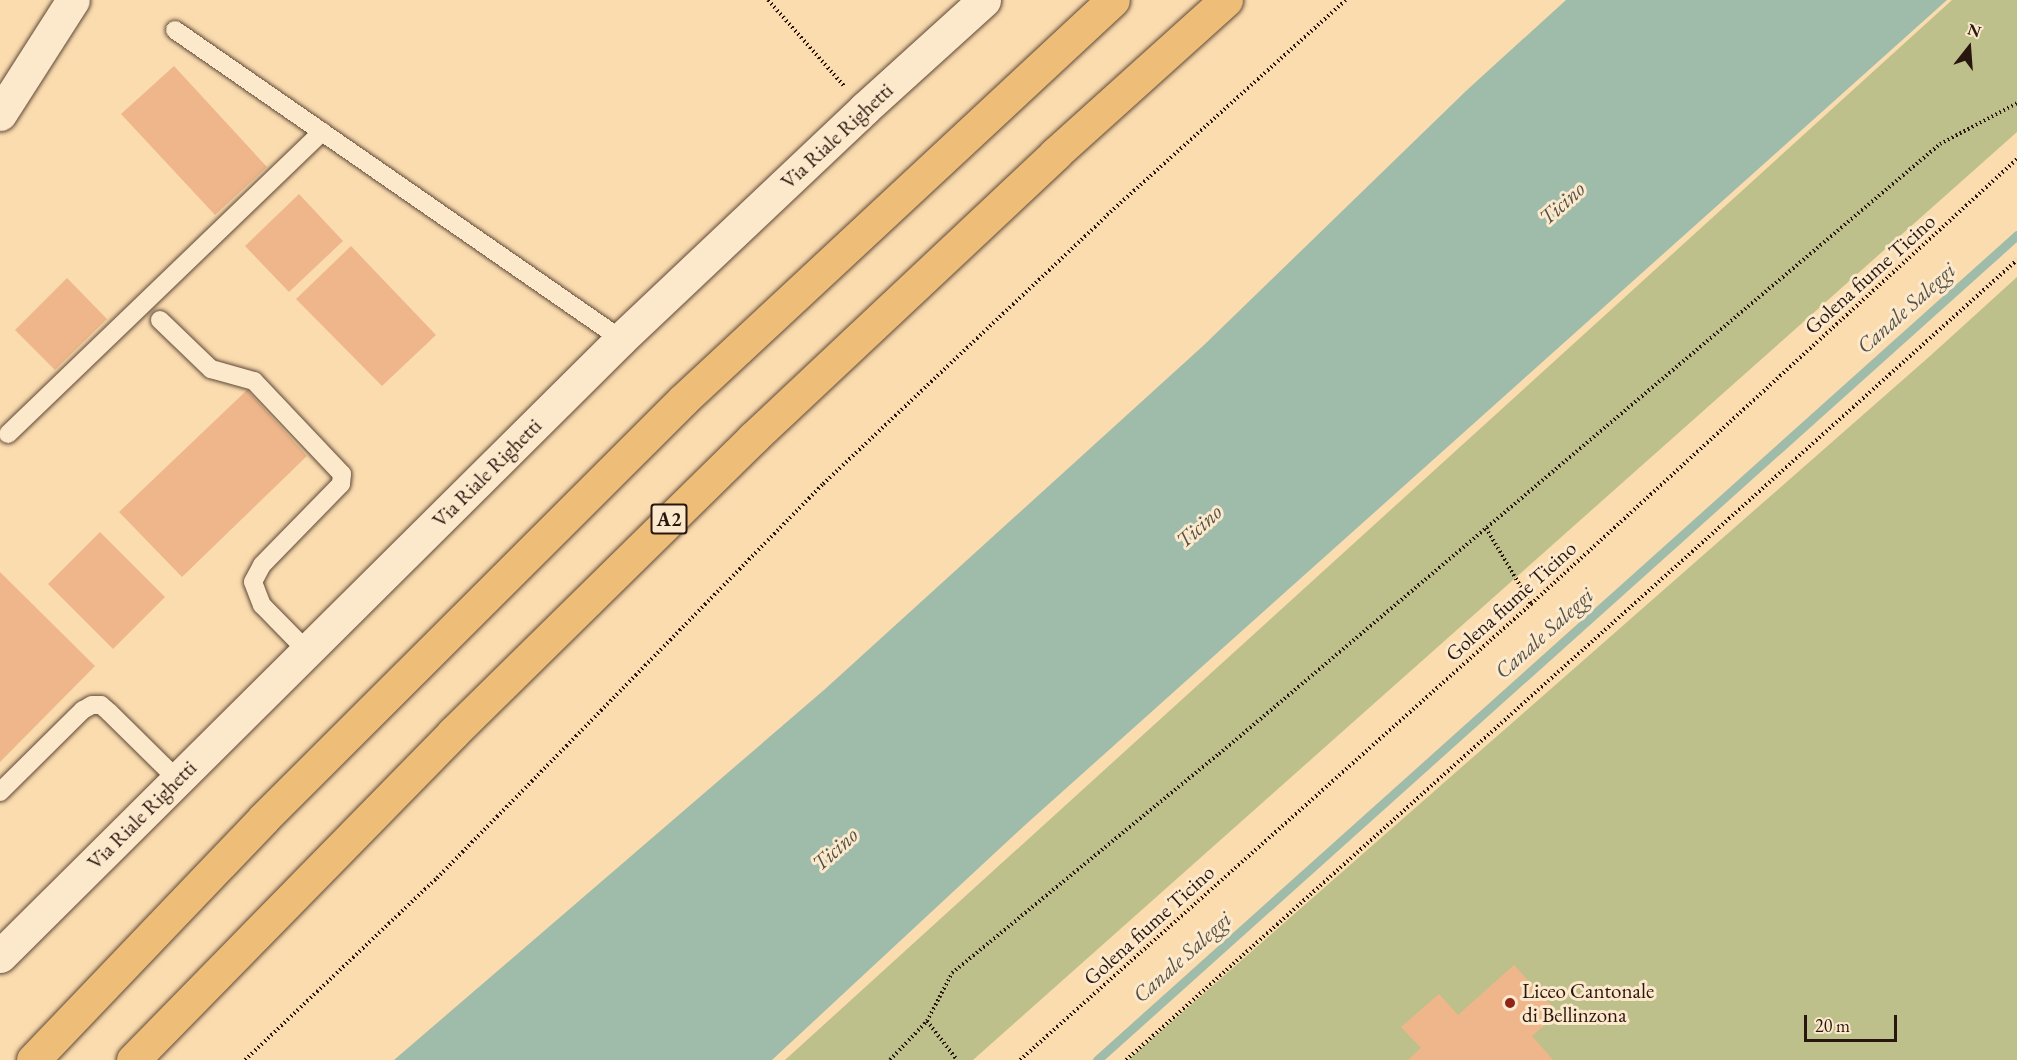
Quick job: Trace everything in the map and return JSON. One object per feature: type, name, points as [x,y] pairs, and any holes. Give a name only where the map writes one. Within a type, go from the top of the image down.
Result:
[{"type":"highway","points":[[33,1060],[263,819],[600,481],[700,384],[1113,0]]},
{"type":"highway","name":"A2","points":[[133,1060],[453,733],[745,446],[1056,154],[1226,0]]},
{"type":"street","points":[[0,114],[73,0]]},
{"type":"street","name":"Via Riale Righetti","points":[[0,956],[621,339],[864,109],[984,0]]},
{"type":"lane","points":[[175,30],[621,339]]},
{"type":"lane","points":[[8,434],[322,132]]},
{"type":"lane","points":[[160,320],[205,365],[254,381],[342,474],[341,484],[262,565],[253,582],[262,605],[308,651]]},
{"type":"lane","points":[[0,792],[83,710],[92,705],[101,705],[178,780]]},
{"type":"path","points":[[768,0],[864,109]]},
{"type":"path","points":[[245,1060],[437,878],[823,484],[1107,215],[1346,0]]},
{"type":"path","points":[[890,1060],[927,1021],[952,973],[1220,754],[1940,144],[2017,103]]},
{"type":"path","name":"Golena fiume Ticino","points":[[1020,1060],[1531,604],[2017,159]]},
{"type":"path","points":[[1126,1060],[2017,260]]},
{"type":"path","points":[[1486,528],[1531,604]]},
{"type":"path","points":[[927,1021],[957,1060]]},
{"type":"green space","points":[[1952,0],[2017,0],[2017,132],[973,1060],[785,1060]]},
{"type":"green space","points":[[2017,277],[2017,1060],[1128,1060],[1930,356]]},
{"type":"water","name":"Ticino","points":[[1566,0],[1947,0],[1024,826],[772,1060],[394,1060],[824,690],[1204,345],[1467,90]]},
{"type":"building","points":[[174,66],[267,167],[215,215],[121,114]]},
{"type":"building","points":[[299,194],[343,241],[289,292],[245,246]]},
{"type":"building","points":[[351,246],[436,335],[382,386],[296,299]]},
{"type":"building","points":[[67,278],[107,319],[55,370],[15,330]]},
{"type":"building","points":[[247,390],[307,456],[182,577],[119,512]]},
{"type":"building","points":[[100,532],[165,597],[113,649],[48,584]]},
{"type":"building","points":[[0,572],[95,666],[0,762]]},
{"type":"building","name":"Liceo Cantonale di Bellinzona","points":[[1514,965],[1558,1013],[1532,1036],[1553,1060],[1408,1060],[1421,1048],[1401,1027],[1439,994],[1458,1015]]},
{"type":"waterway","name":"Canale Saleggi","points":[[1097,1060],[2017,235]]},
{"type":"place","name":"Liceo Cantonale di Bellinzona","points":[[1510,1003]]}]
